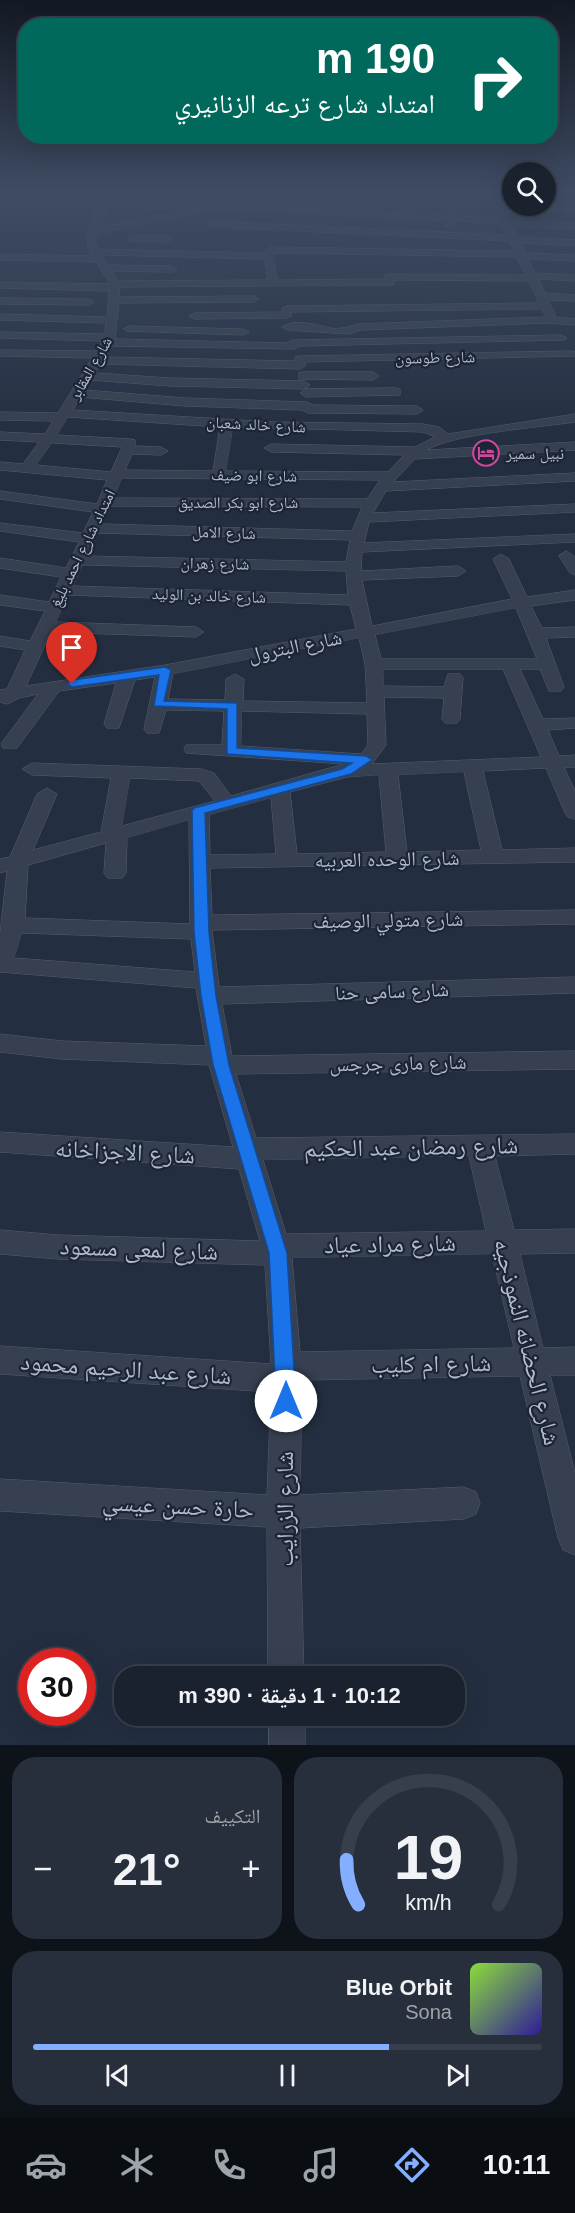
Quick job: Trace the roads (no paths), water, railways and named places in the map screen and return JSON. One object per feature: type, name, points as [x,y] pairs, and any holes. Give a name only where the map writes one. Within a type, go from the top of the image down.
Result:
[{"type":"street","points":[[54,276],[197,331],[254,333]]},
{"type":"street","points":[[104,276],[109,296],[199,346],[285,315],[395,293],[390,279]]},
{"type":"street","points":[[109,296],[139,276]]},
{"type":"street","points":[[0,335],[109,296],[155,276]]},
{"type":"street","points":[[169,284],[171,276]]},
{"type":"street","points":[[275,276],[304,385],[310,427]]},
{"type":"street","points":[[285,315],[304,276]]},
{"type":"street","points":[[381,276],[390,279],[575,278]]},
{"type":"street","points":[[531,277],[552,320],[567,340],[573,357]]},
{"type":"street","points":[[0,317],[169,284],[222,279],[285,315],[327,331],[347,331],[356,327],[552,320],[575,322]]},
{"type":"street","points":[[0,285],[109,296],[191,314],[285,315],[541,298],[575,298]]},
{"type":"street","points":[[526,292],[541,298]]},
{"type":"street","points":[[0,301],[109,296],[262,298]]},
{"type":"street","name":"شارع المقابر","points":[[26,469],[49,438],[98,357],[109,296]]},
{"type":"street","points":[[191,314],[197,331]]},
{"type":"street","points":[[285,315],[567,340]]},
{"type":"street","points":[[0,353],[98,357],[304,385],[396,393]]},
{"type":"street","name":"شارع طوسون","points":[[304,385],[370,358],[573,357]]},
{"type":"street","points":[[76,393],[186,402],[304,385],[374,378],[370,358]]},
{"type":"street","points":[[87,376],[170,382],[304,385],[417,410]]},
{"type":"street","name":"شارع خالد شعبان","points":[[0,416],[63,415],[272,426],[423,428],[441,434],[445,438]]},
{"type":"street","points":[[9,864],[346,771],[366,760],[377,745],[374,664],[357,600],[353,571],[356,542],[376,496],[413,453],[445,438],[575,418]]},
{"type":"street","points":[[219,474],[226,423]]},
{"type":"street","points":[[272,426],[270,453],[413,453],[575,446]]},
{"type":"street","points":[[0,436],[126,441],[130,443],[127,450],[161,451]]},
{"type":"street","name":"امتداد شارع احمد بليغ","points":[[0,706],[5,692],[35,647],[88,533],[104,505],[127,450]]},
{"type":"street","name":"شارع ابو ضيف","points":[[0,466],[117,476],[219,474],[376,496]]},
{"type":"street","points":[[376,496],[575,477]]},
{"type":"street","name":"شارع ابو بكر الصديق","points":[[0,495],[104,505],[376,496]]},
{"type":"street","points":[[376,496],[575,508]]},
{"type":"street","name":"شارع الامل","points":[[0,527],[88,533],[356,542],[575,538]]},
{"type":"street","points":[[567,556],[575,570]]},
{"type":"street","points":[[501,559],[523,602],[555,687]]},
{"type":"street","name":"شارع زهران","points":[[0,563],[353,571],[458,571]]},
{"type":"street","name":"شارع خالد بن الوليد","points":[[61,590],[357,600]]},
{"type":"street","name":"شارع البترول","points":[[5,692],[165,670],[523,602],[575,595]]},
{"type":"street","points":[[0,600],[54,607]]},
{"type":"street","points":[[44,627],[196,632]]},
{"type":"street","points":[[536,633],[575,632]]},
{"type":"street","points":[[0,641],[35,647]]},
{"type":"street","points":[[374,664],[455,666],[547,664]]},
{"type":"street","points":[[510,665],[574,807]]},
{"type":"street","points":[[451,719],[455,666]]},
{"type":"street","points":[[153,729],[165,670]]},
{"type":"street","points":[[113,724],[127,676]]},
{"type":"street","points":[[231,751],[235,679]]},
{"type":"street","points":[[10,744],[54,686]]},
{"type":"street","points":[[158,704],[232,706],[375,700],[453,693]]},
{"type":"street","points":[[536,725],[575,723]]},
{"type":"street","points":[[193,749],[366,760]]},
{"type":"street","points":[[346,771],[575,761]]},
{"type":"street","points":[[472,766],[493,857]]},
{"type":"street","points":[[32,769],[201,775],[207,777],[227,804]]},
{"type":"street","points":[[388,770],[397,859]]},
{"type":"street","points":[[115,873],[113,834],[122,771]]},
{"type":"street","points":[[280,789],[287,860]]},
{"type":"street","points":[[14,925],[9,864],[47,795]]},
{"type":"street","name":"شارع الزرايب","points":[[199,811],[201,928],[207,989],[220,1060],[277,1249],[287,1372],[283,1512],[286,1666]]},
{"type":"street","name":"شارع الوحده العربيه","points":[[199,862],[575,855]]},
{"type":"street","name":"شارع متولي الوصيف","points":[[14,925],[201,928],[573,924]]},
{"type":"street","name":"شارع سامى حنا","points":[[14,925],[3,962],[9,967],[207,989],[575,986]]},
{"type":"street","name":"شارع مارى جرجس","points":[[0,1043],[62,1050],[220,1060],[575,1060]]},
{"type":"street","name":"شارع الاجزاخانه","points":[[0,1142],[249,1154]]},
{"type":"street","name":"شارع رمضان عبد الحكيم","points":[[249,1154],[479,1145],[575,1144]]},
{"type":"street","name":"شارع الحضانه النموذجيه","points":[[479,1145],[575,1538]]},
{"type":"street","name":"شارع مراد عياد","points":[[277,1249],[575,1241]]},
{"type":"street","name":"شارع لمعى مسعود","points":[[0,1242],[58,1247],[277,1249]]},
{"type":"street","name":"شارع عبد الرحيم محمود","points":[[0,1360],[287,1372]]},
{"type":"street","name":"شارع ام كليب","points":[[287,1372],[575,1361]]},
{"type":"street","name":"حارة حسن عيسي","points":[[0,1495],[283,1512],[464,1503]]},
{"type":"street","points":[[286,1726],[287,1745]]},
{"type":"place","name":"نبيل سمير","points":[[486,453]]}]
